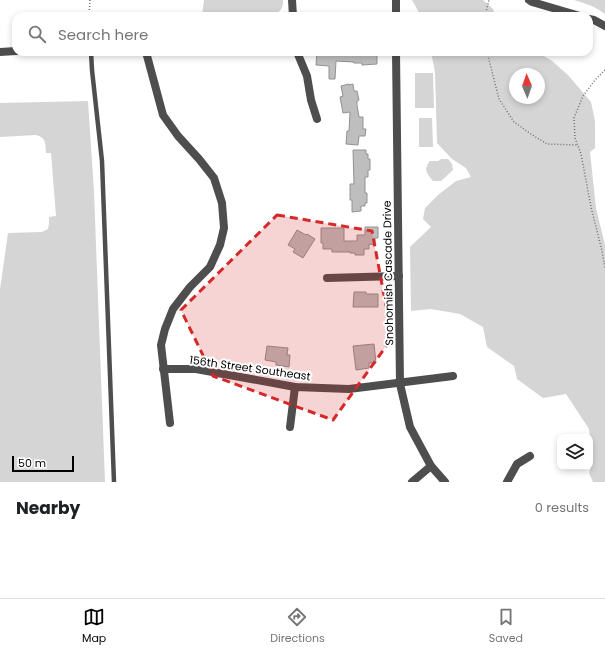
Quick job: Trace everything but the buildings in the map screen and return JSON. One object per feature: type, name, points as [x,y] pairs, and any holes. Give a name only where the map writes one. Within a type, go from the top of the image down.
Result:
[{"type":"street","points":[[292,0],[293,12]]},
{"type":"street","points":[[396,0],[396,12]]},
{"type":"street","points":[[529,0],[566,12]]},
{"type":"street","points":[[593,20],[605,26]]},
{"type":"street","points":[[0,52],[12,51]]},
{"type":"street","points":[[147,56],[164,115],[178,136],[214,178],[222,203],[224,228],[220,245],[210,267],[190,287],[173,309],[165,329],[161,345],[170,424]]},
{"type":"street","points":[[299,56],[307,76],[311,100],[317,118]]},
{"type":"street","name":"Snohomish Cascade Drive","points":[[396,56],[400,384],[410,427],[430,466],[445,482]]},
{"type":"street","points":[[327,278],[399,276]]},
{"type":"street","name":"156th Street Southeast","points":[[163,369],[196,369],[295,387],[349,389],[400,384],[453,376]]},
{"type":"street","points":[[290,427],[295,387]]},
{"type":"street","points":[[507,482],[517,464],[530,456]]},
{"type":"street","points":[[412,482],[430,466]]},
{"type":"lane","points":[[91,56],[102,161],[114,482]]},
{"type":"path","points":[[90,0],[90,12]]},
{"type":"path","points":[[486,12],[489,0]]},
{"type":"path","points":[[489,56],[499,99],[514,122],[547,144],[577,145]]},
{"type":"path","points":[[605,70],[594,80],[583,96],[574,118],[575,138],[581,154],[605,268]]},
{"type":"highlighted area","points":[[277,215],[372,231],[392,338],[333,420],[213,376],[181,310]]},
{"type":"shaded area","points":[[204,0],[283,0],[282,6],[278,12],[202,12]]},
{"type":"shaded area","points":[[412,0],[483,0],[493,9],[494,12],[419,12]]},
{"type":"shaded area","points":[[574,0],[605,0],[605,14],[598,9]]},
{"type":"shaded area","points":[[432,56],[544,56],[551,60],[568,75],[591,102],[595,121],[595,148],[590,152],[596,208],[605,245],[605,482],[593,482],[589,473],[590,470],[593,470],[593,434],[590,434],[589,429],[566,394],[543,398],[517,379],[514,366],[487,347],[483,327],[460,314],[431,309],[411,311],[410,247],[431,227],[423,219],[425,208],[438,195],[456,181],[471,177],[466,168],[452,159],[437,143],[435,72]]},
{"type":"shaded area","points":[[415,73],[433,73],[434,108],[415,108]]},
{"type":"shaded area","points":[[88,101],[94,192],[105,482],[0,482],[0,289],[8,233],[42,232],[48,229],[49,217],[56,216],[51,153],[46,153],[44,140],[40,136],[0,137],[0,103]]},
{"type":"shaded area","points":[[419,118],[432,118],[433,147],[419,147]]},
{"type":"shaded area","points":[[441,159],[448,159],[452,164],[453,170],[441,181],[433,181],[426,169],[430,161],[438,161]]}]
